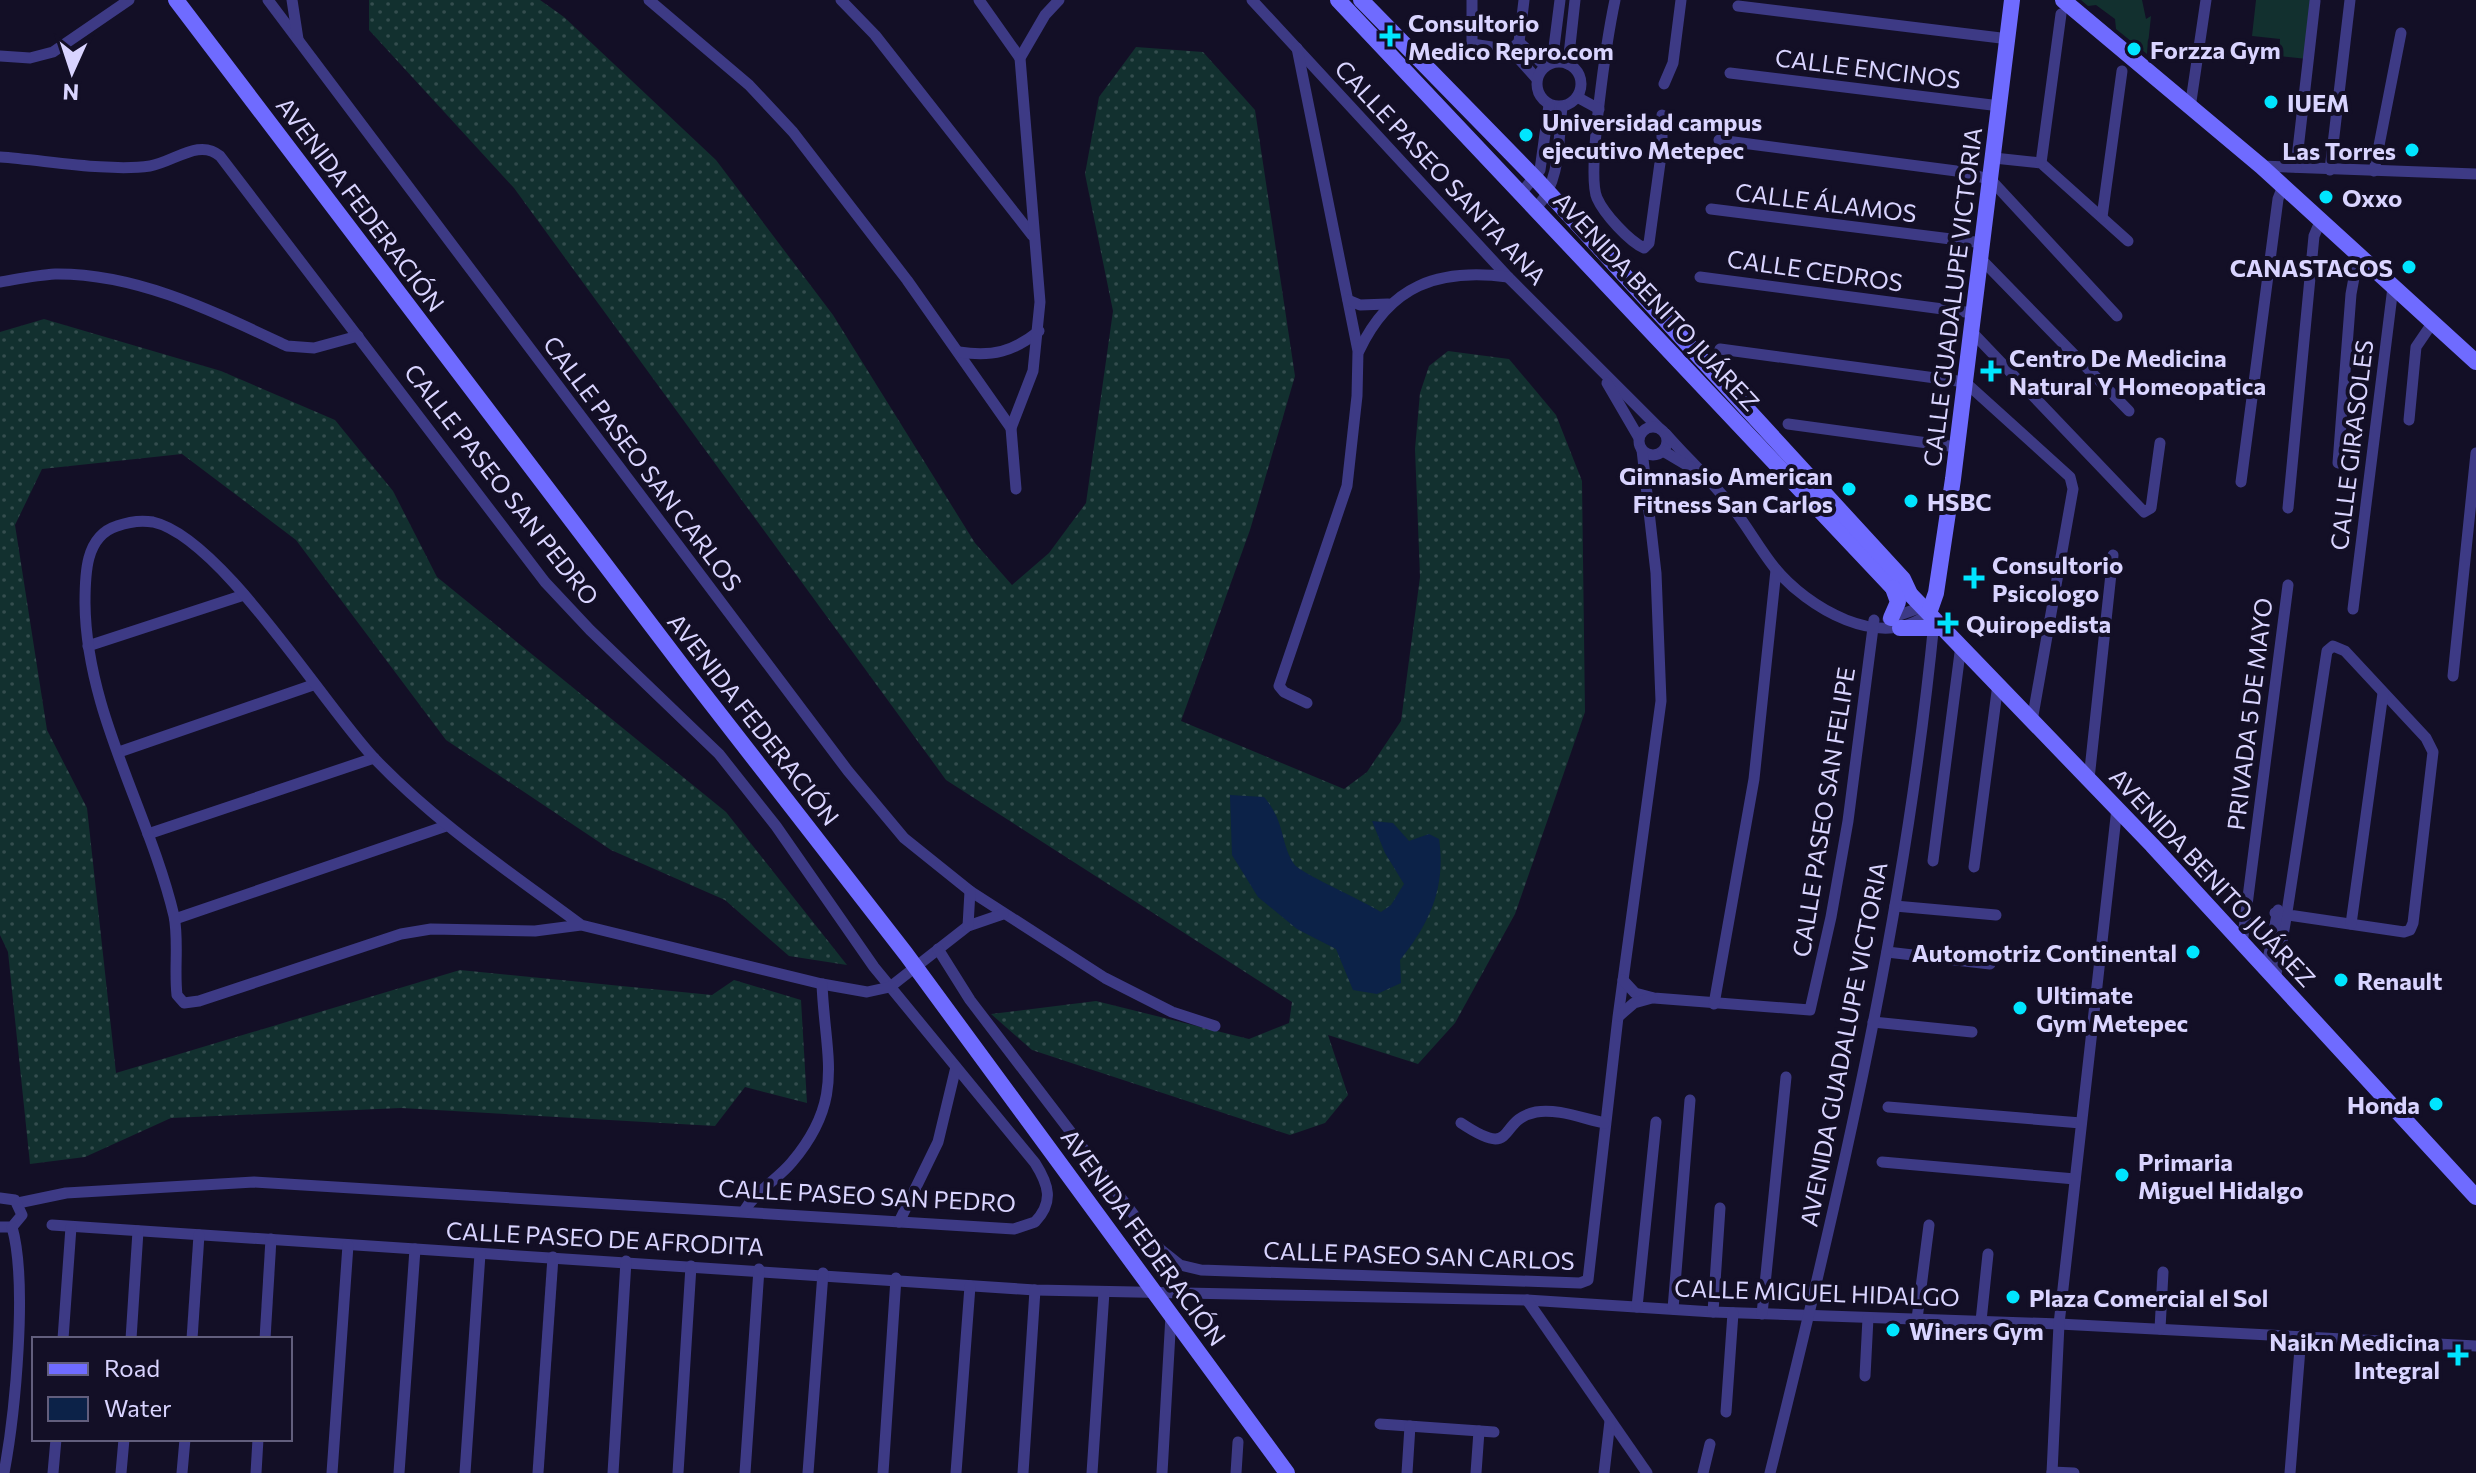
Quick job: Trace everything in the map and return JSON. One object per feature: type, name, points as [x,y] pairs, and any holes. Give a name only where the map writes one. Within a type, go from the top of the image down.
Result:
[{"type":"main road","name":"AVENIDA FEDERACIÓN","points":[[176,0],[676,659],[906,954],[1287,1473]]},
{"type":"main road","name":"AVENIDA BENITO JUÁREZ","points":[[1338,0],[1537,207],[1893,588],[1930,613]]},
{"type":"main road","name":"AVENIDA BENITO JUÁREZ","points":[[1361,0],[1536,179],[1903,579],[1930,613],[2117,808],[2476,1197]]},
{"type":"main road","name":"CALLE GUADALUPE VICTORIA","points":[[1930,613],[1957,447],[2012,0]]},
{"type":"main road","points":[[2062,7],[2261,166],[2476,362]]},
{"type":"main road","points":[[1881,624],[1898,602],[1893,588]]},
{"type":"main road","points":[[1881,624],[1930,613]]},
{"type":"street","points":[[0,56],[30,58],[53,52],[129,0]]},
{"type":"street","name":"CALLE PASEO SAN CARLOS","points":[[268,0],[848,771],[904,838],[1003,914],[1135,995],[1215,1026]]},
{"type":"street","name":"CALLE PASEO SAN CARLOS","points":[[292,0],[299,43]]},
{"type":"street","points":[[649,0],[772,107],[959,352],[1011,428]]},
{"type":"street","points":[[841,0],[875,35],[1032,236]]},
{"type":"street","points":[[979,0],[1020,58],[1032,236],[1038,268],[1039,331],[1033,371],[1011,428],[1016,489]]},
{"type":"street","points":[[1020,58],[1059,0]]},
{"type":"street","name":"CALLE PASEO SANTA ANA","points":[[1252,0],[1508,277],[1702,474],[1731,506],[1776,570],[1816,604],[1881,624]]},
{"type":"street","points":[[1472,0],[1472,44],[1515,46],[1549,64],[1568,64]]},
{"type":"street","points":[[1524,0],[1515,46],[1537,79],[1538,94],[1556,106]]},
{"type":"street","points":[[1537,79],[1549,64],[1560,0]]},
{"type":"street","points":[[1575,0],[1568,64],[1581,79]]},
{"type":"street","points":[[1615,0],[1599,109],[1596,198],[1644,248],[1649,243],[1652,228],[1662,148],[1662,115]]},
{"type":"street","points":[[1664,84],[1673,63],[1681,0]]},
{"type":"street","points":[[2190,108],[2206,0]]},
{"type":"street","points":[[2330,170],[2350,0]]},
{"type":"street","points":[[2296,167],[2315,1]]},
{"type":"street","points":[[1738,6],[2009,39]]},
{"type":"street","points":[[2041,163],[2062,7]]},
{"type":"street","points":[[2374,171],[2401,33]]},
{"type":"street","points":[[1297,48],[1358,351],[1357,396],[1347,486],[1279,686],[1284,692],[1307,703]]},
{"type":"street","points":[[1581,79],[1603,70]]},
{"type":"street","points":[[2102,217],[2122,71]]},
{"type":"street","name":"CALLE ENCINOS","points":[[1730,73],[2000,106]]},
{"type":"street","points":[[1577,97],[1581,79]]},
{"type":"street","points":[[1556,106],[1577,97]]},
{"type":"street","points":[[1577,97],[1599,109]]},
{"type":"street","points":[[1522,192],[1536,179],[1542,165],[1556,106]]},
{"type":"street","points":[[1537,207],[1549,194],[1556,106]]},
{"type":"street","points":[[1719,140],[1964,172],[1991,180],[2117,316]]},
{"type":"street","name":"CALLE PASEO SAN PEDRO","points":[[0,157],[147,166],[198,149],[214,150],[545,582],[590,630],[680,713],[719,754],[776,826],[890,987],[1047,1181],[1049,1197],[1035,1222],[1014,1229],[254,1182],[66,1193],[18,1203]]},
{"type":"street","points":[[1994,158],[2041,163],[2128,241]]},
{"type":"street","points":[[2261,166],[2476,174]]},
{"type":"street","points":[[2241,482],[2278,199],[2283,186]]},
{"type":"street","name":"CALLE ÁLAMOS","points":[[1711,209],[1982,251]]},
{"type":"street","points":[[2288,508],[2314,236],[2320,222]]},
{"type":"street","points":[[1982,251],[2129,411]]},
{"type":"street","points":[[2338,463],[2351,294],[2358,256]]},
{"type":"street","points":[[0,282],[53,274],[119,282],[208,308],[287,346],[302,349],[358,336]]},
{"type":"street","points":[[1358,351],[1388,304],[1412,289],[1453,275],[1508,277]]},
{"type":"street","name":"CALLE CEDROS","points":[[1700,277],[1973,313]]},
{"type":"street","name":"CALLE GIRASOLES","points":[[2353,609],[2393,287]]},
{"type":"street","points":[[1348,300],[1360,305],[1388,304]]},
{"type":"street","points":[[2409,420],[2416,347],[2433,322]]},
{"type":"street","points":[[959,352],[995,354],[1011,351],[1039,331]]},
{"type":"street","points":[[1971,331],[2144,512],[2151,508],[2160,443]]},
{"type":"street","points":[[1720,349],[1965,382],[2070,477],[2073,485],[2032,721]]},
{"type":"street","name":"CALLE PASEO SANTA ANA","points":[[1600,372],[1640,444],[1702,474]]},
{"type":"street","points":[[1788,424],[1957,447]]},
{"type":"street","points":[[1640,444],[1645,429],[1662,431]]},
{"type":"street","name":"CALLE PASEO SAN CARLOS","points":[[1649,493],[1662,431]]},
{"type":"street","name":"CALLE PASEO SAN CARLOS","points":[[938,949],[970,1000],[1160,1249],[1189,1268],[1585,1282],[1592,1272],[1605,1123],[1661,701],[1662,651],[1649,493],[1640,444]]},
{"type":"street","points":[[2453,676],[2476,453]]},
{"type":"street","points":[[581,925],[446,826],[374,758],[244,595],[208,557],[173,531],[153,522],[129,522],[110,528],[91,551],[85,603],[88,646],[106,721],[148,834],[175,919],[177,995],[184,1003],[199,1001],[401,934],[431,929],[535,931],[581,925],[822,984],[867,992],[890,987],[968,926],[1003,914]]},
{"type":"street","points":[[2089,779],[2113,555]]},
{"type":"street","points":[[1623,980],[1635,993],[1714,1004],[1754,779],[1776,570]]},
{"type":"street","name":"PRIVADA 5 DE MAYO","points":[[2242,944],[2288,585]]},
{"type":"street","points":[[88,646],[244,595]]},
{"type":"street","points":[[1881,624],[1930,613]]},
{"type":"street","name":"AVENIDA GUADALUPE VICTORIA","points":[[1770,1473],[1810,1316],[1887,952],[1930,613]]},
{"type":"street","name":"CALLE PASEO SAN FELIPE","points":[[1714,1004],[1810,1010],[1846,834],[1881,624]]},
{"type":"street","points":[[1933,861],[1961,645]]},
{"type":"street","points":[[2271,974],[2281,914],[2289,899],[2330,647],[2345,651],[2426,738],[2433,752],[2413,923],[2404,932],[2281,914]]},
{"type":"street","points":[[1974,867],[1998,684]]},
{"type":"street","points":[[119,752],[313,685]]},
{"type":"street","points":[[2351,924],[2383,693]]},
{"type":"street","points":[[148,834],[374,758]]},
{"type":"street","points":[[2074,1473],[2052,1472],[2059,1324],[2117,808]]},
{"type":"street","points":[[175,919],[446,826]]},
{"type":"street","points":[[968,926],[970,891]]},
{"type":"street","points":[[1895,906],[1996,915]]},
{"type":"street","points":[[1887,952],[1990,964]]},
{"type":"street","points":[[744,1211],[790,1165],[809,1141],[820,1118],[831,1067],[822,984]]},
{"type":"street","points":[[1618,1017],[1634,1003],[1654,998]]},
{"type":"street","points":[[1873,1022],[1972,1032]]},
{"type":"street","points":[[899,1222],[938,1142],[956,1067]]},
{"type":"street","points":[[1762,1314],[1786,1077]]},
{"type":"street","points":[[1673,1309],[1690,1100]]},
{"type":"street","points":[[1888,1107],[2081,1123]]},
{"type":"street","points":[[1461,1123],[1487,1140],[1497,1139],[1526,1115],[1539,1111],[1605,1123]]},
{"type":"street","points":[[1637,1307],[1656,1122]]},
{"type":"street","points":[[1882,1162],[2075,1179]]},
{"type":"street","points":[[0,1198],[10,1197],[18,1203],[22,1215],[6,1227],[18,1270],[17,1339],[4,1473]]},
{"type":"street","points":[[1713,1312],[1720,1208]]},
{"type":"street","name":"CALLE PASEO DE AFRODITA","points":[[52,1225],[823,1273],[970,1286],[1156,1293]]},
{"type":"street","points":[[1917,1319],[1929,1225]]},
{"type":"street","points":[[63,1337],[71,1227]]},
{"type":"street","points":[[131,1337],[138,1231]]},
{"type":"street","points":[[192,1337],[199,1235]]},
{"type":"street","points":[[265,1337],[271,1239]]},
{"type":"street","points":[[332,1473],[348,1245]]},
{"type":"street","points":[[399,1473],[415,1249]]},
{"type":"street","points":[[465,1473],[480,1254]]},
{"type":"street","points":[[1981,1321],[1988,1254]]},
{"type":"street","points":[[538,1473],[553,1257]]},
{"type":"street","points":[[613,1473],[626,1261]]},
{"type":"street","points":[[678,1473],[691,1266]]},
{"type":"street","points":[[745,1473],[759,1269]]},
{"type":"street","points":[[2160,1329],[2163,1272]]},
{"type":"street","points":[[808,1473],[823,1273]]},
{"type":"street","points":[[883,1473],[896,1278]]},
{"type":"street","points":[[956,1473],[970,1286]]},
{"type":"street","points":[[1023,1473],[1035,1290]]},
{"type":"street","points":[[1092,1473],[1104,1292]]},
{"type":"street","name":"CALLE MIGUEL HIDALGO","points":[[1156,1293],[1527,1300],[1733,1313],[2059,1324],[2476,1346]]},
{"type":"street","points":[[1527,1300],[1647,1473]]},
{"type":"street","points":[[1726,1412],[1733,1313]]},
{"type":"street","points":[[1162,1473],[1171,1314]]},
{"type":"street","points":[[1865,1376],[1868,1318]]},
{"type":"street","points":[[2290,1473],[2301,1336]]},
{"type":"street","points":[[1604,1473],[1610,1421]]},
{"type":"street","points":[[1380,1424],[1494,1432]]},
{"type":"street","points":[[1407,1473],[1410,1426]]},
{"type":"street","points":[[1476,1473],[1479,1431]]},
{"type":"street","points":[[53,1473],[56,1441]]},
{"type":"street","points":[[121,1473],[124,1441]]},
{"type":"street","points":[[182,1473],[185,1441]]},
{"type":"street","points":[[256,1473],[258,1441]]},
{"type":"street","points":[[1236,1473],[1238,1442]]},
{"type":"street","points":[[1703,1473],[1710,1444]]},
{"type":"green space","points":[[369,0],[540,0],[564,17],[716,160],[833,315],[975,543],[1012,585],[1049,553],[1086,503],[1113,311],[1085,174],[1099,97],[1136,47],[1203,52],[1255,110],[1295,376],[1250,530],[1181,721],[1344,789],[1367,772],[1401,721],[1420,577],[1415,449],[1420,393],[1429,366],[1448,351],[1509,359],[1556,415],[1582,481],[1585,712],[1515,914],[1455,1023],[1418,1064],[1328,1035],[1348,1095],[1325,1123],[1290,1135],[1032,1050],[991,1014],[1096,1001],[1249,1039],[1289,1023],[1292,1002],[946,780],[514,188],[369,30]]},
{"type":"green space","points":[[2081,0],[2142,0],[2146,19],[2151,16],[2147,54],[2116,29],[2115,19],[2096,5],[2088,6]]},
{"type":"green space","points":[[2256,0],[2313,0],[2307,59],[2279,56],[2280,39],[2252,36]]},
{"type":"green space","points":[[44,319],[221,371],[335,420],[393,491],[437,577],[726,812],[847,965],[789,956],[725,900],[611,850],[446,740],[296,540],[182,454],[42,469],[15,525],[47,730],[87,808],[116,1073],[460,970],[712,995],[734,980],[801,1000],[807,1103],[745,1087],[715,1126],[401,1108],[171,1118],[85,1157],[30,1164],[8,952],[0,935],[0,332]]},
{"type":"water","points":[[1230,795],[1264,797],[1276,815],[1294,864],[1381,912],[1391,905],[1404,884],[1385,853],[1372,821],[1393,823],[1409,841],[1429,834],[1439,839],[1438,889],[1420,932],[1400,960],[1401,983],[1377,994],[1353,990],[1336,949],[1297,929],[1258,897],[1232,855]]},
{"type":"place","name":"Consultorio Medico Repro.com","points":[[1390,36]]},
{"type":"place","name":"Forzza Gym","points":[[2134,49]]},
{"type":"place","name":"IUEM","points":[[2271,102]]},
{"type":"place","name":"Universidad campus ejecutivo Metepec","points":[[1526,135]]},
{"type":"place","name":"Las Torres","points":[[2412,150]]},
{"type":"place","name":"Oxxo","points":[[2326,197]]},
{"type":"place","name":"CANASTACOS","points":[[2409,267]]},
{"type":"place","name":"Centro De Medicina Natural Y Homeopatica","points":[[1991,371]]},
{"type":"place","name":"Gimnasio American Fitness San Carlos","points":[[1849,489]]},
{"type":"place","name":"HSBC","points":[[1911,501]]},
{"type":"place","name":"Consultorio Psicologo","points":[[1974,578]]},
{"type":"place","name":"Quiropedista","points":[[1948,623]]},
{"type":"place","name":"Automotriz Continental","points":[[2193,952]]},
{"type":"place","name":"Renault","points":[[2341,980]]},
{"type":"place","name":"Ultimate Gym Metepec","points":[[2020,1008]]},
{"type":"place","name":"Honda","points":[[2436,1104]]},
{"type":"place","name":"Primaria Miguel Hidalgo","points":[[2122,1175]]},
{"type":"place","name":"Plaza Comercial el Sol","points":[[2013,1297]]},
{"type":"place","name":"Winers Gym","points":[[1893,1330]]},
{"type":"place","name":"Naikn Medicina Integral","points":[[2458,1355]]}]
